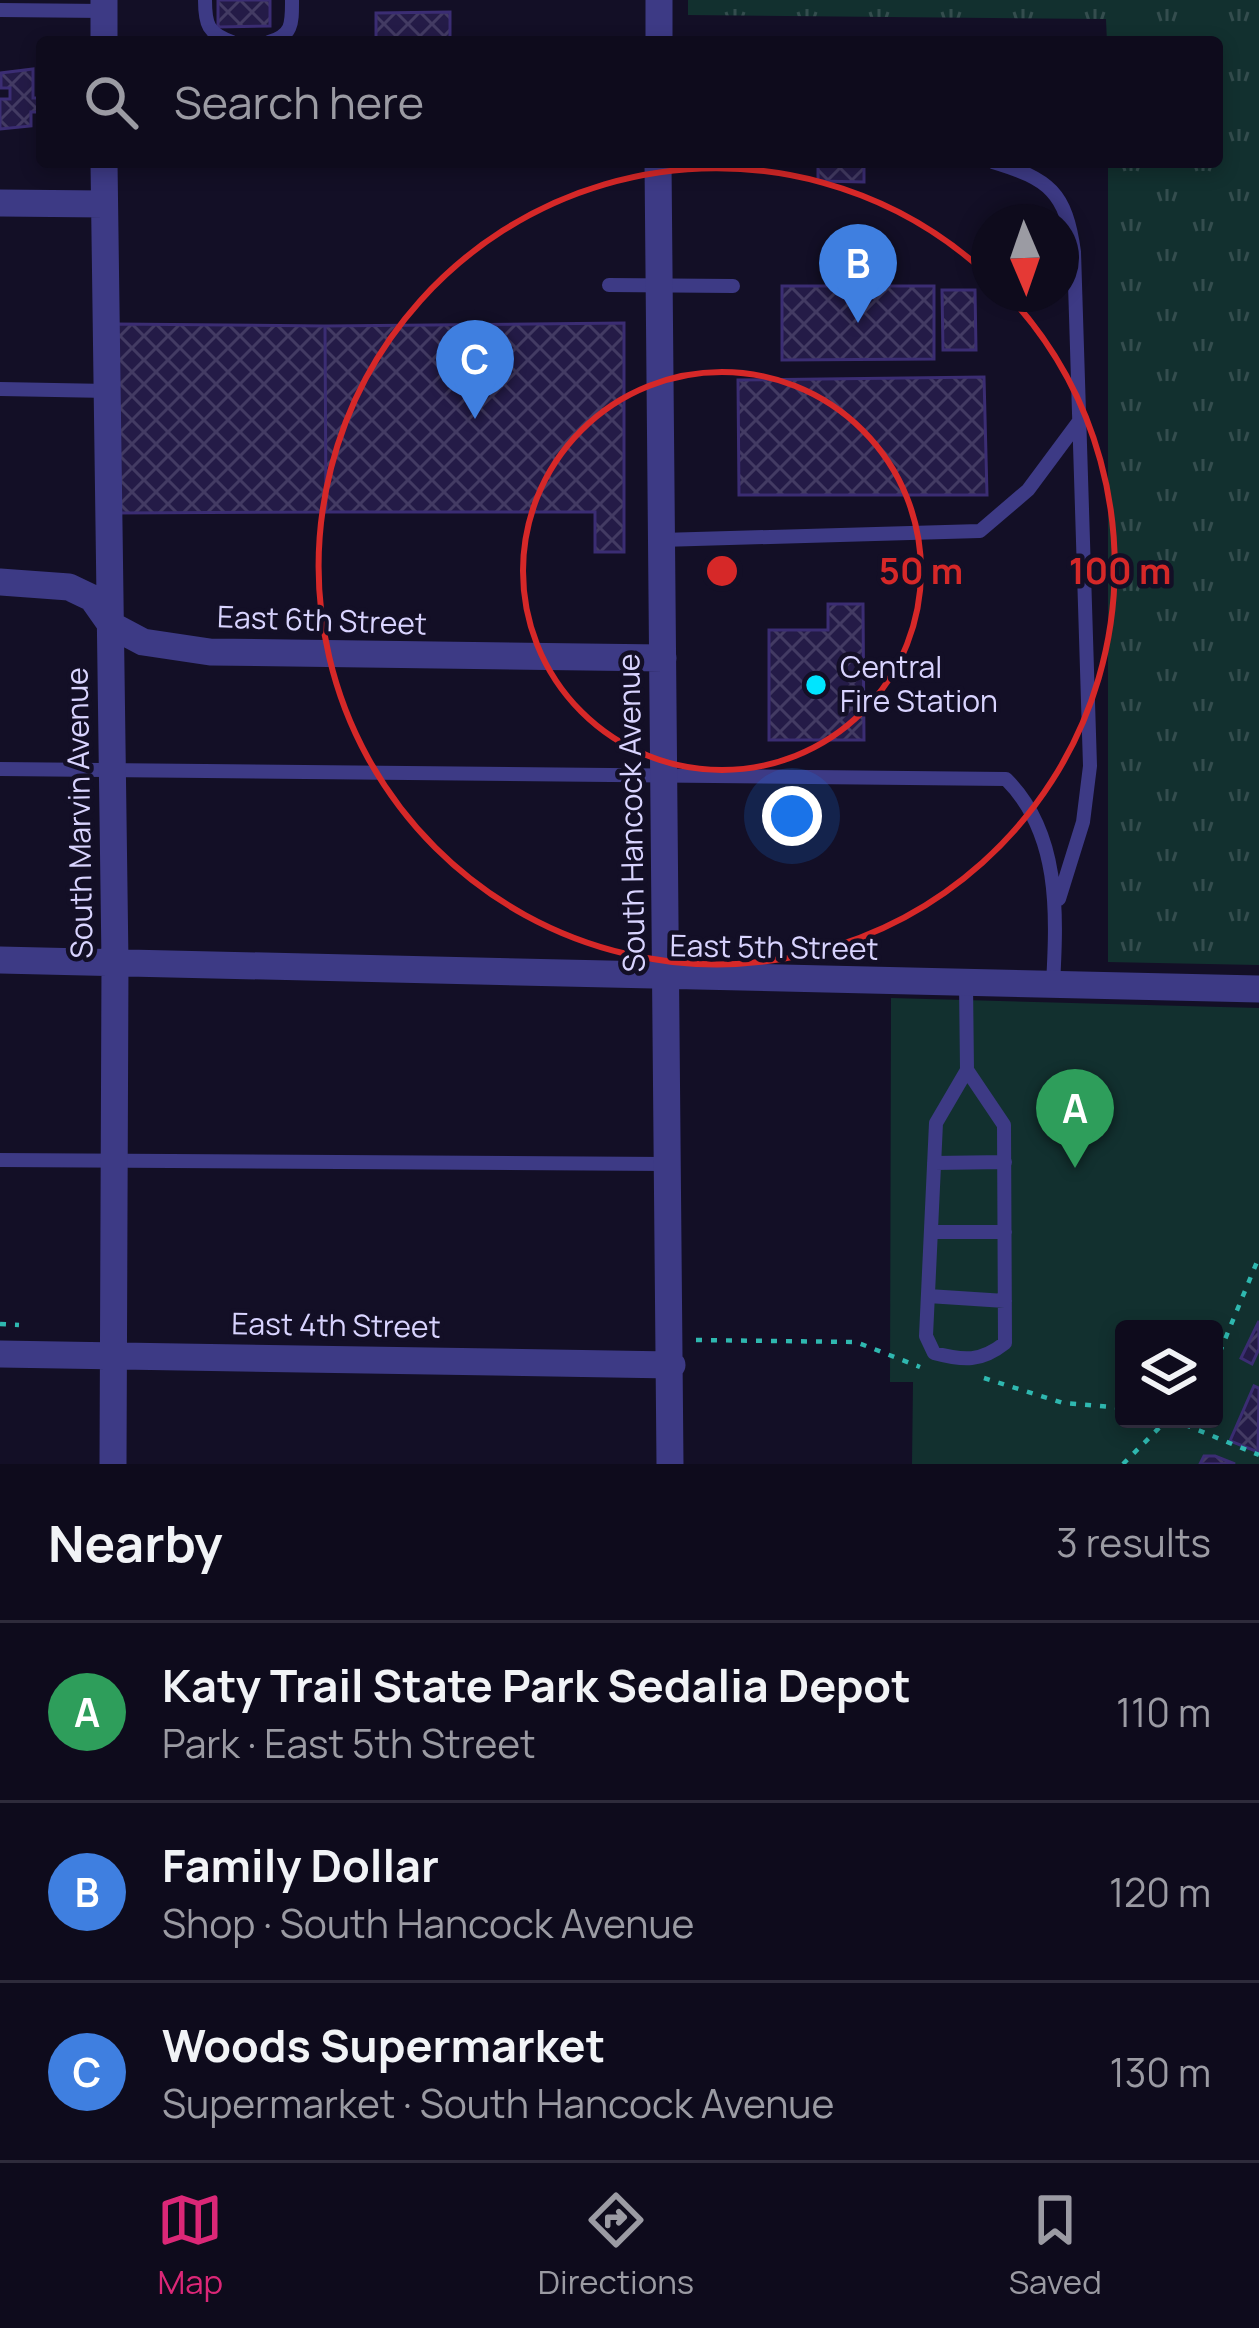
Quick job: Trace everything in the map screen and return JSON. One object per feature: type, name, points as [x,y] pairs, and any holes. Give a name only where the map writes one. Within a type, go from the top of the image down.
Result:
[{"type":"street","points":[[659,0],[659,36]]},
{"type":"street","points":[[104,5],[104,36]]},
{"type":"street","name":"South Marvin Avenue","points":[[104,168],[115,962],[113,1464]]},
{"type":"street","name":"South Hancock Avenue","points":[[658,168],[670,1464]]},
{"type":"street","points":[[0,203],[104,204]]},
{"type":"street","name":"East 6th Street","points":[[0,582],[69,587],[92,598],[111,625],[143,642],[210,652],[663,658]]},
{"type":"street","name":"East 5th Street","points":[[0,960],[666,979],[1259,989]]},
{"type":"street","name":"East 4th Street","points":[[0,1354],[672,1365]]},
{"type":"lane","points":[[206,0],[205,23],[217,36]]},
{"type":"lane","points":[[279,36],[292,28],[292,0]]},
{"type":"lane","points":[[0,10],[104,5]]},
{"type":"lane","points":[[1009,168],[1048,183],[1070,214],[1090,766],[1083,822],[1058,904],[1053,986]]},
{"type":"lane","points":[[609,285],[733,286]]},
{"type":"lane","points":[[0,389],[109,391]]},
{"type":"lane","points":[[661,539],[980,531],[1028,490],[1080,420]]},
{"type":"lane","points":[[0,769],[1006,779],[1030,803],[1058,904]]},
{"type":"lane","points":[[966,984],[967,1070],[936,1124],[926,1336],[934,1353],[961,1360],[987,1358],[1006,1343],[1004,1125],[967,1070]]},
{"type":"lane","points":[[0,1160],[668,1164]]},
{"type":"lane","points":[[934,1163],[1005,1162]]},
{"type":"lane","points":[[931,1232],[1005,1232]]},
{"type":"lane","points":[[928,1296],[1005,1301]]},
{"type":"path","points":[[1223,1344],[1259,1257]]},
{"type":"path","points":[[693,1340],[856,1342],[930,1371]]},
{"type":"path","points":[[969,1373],[1064,1403],[1115,1407]]},
{"type":"path","points":[[1123,1464],[1160,1428]]},
{"type":"path","points":[[1192,1428],[1259,1455]]},
{"type":"green space","points":[[688,0],[1259,0],[1259,965],[1108,962],[1108,168],[1223,168],[1223,36],[1107,36],[1106,19],[688,15]]},
{"type":"green space","points":[[891,998],[1259,1008],[1259,1464],[912,1464],[913,1382],[890,1382]]},
{"type":"building","points":[[218,0],[270,0],[270,26],[218,27]]},
{"type":"building","points":[[450,12],[450,36],[376,36],[376,13]]},
{"type":"building","points":[[33,69],[36,112],[31,112],[31,126],[0,129],[0,99],[10,99],[10,88],[1,88],[1,73]]},
{"type":"building","points":[[818,168],[864,168],[864,182],[818,181]]},
{"type":"building","points":[[782,286],[934,286],[934,359],[782,360]]},
{"type":"building","points":[[942,290],[971,290],[976,350],[943,350]]},
{"type":"building","points":[[624,323],[624,552],[595,552],[595,512],[326,512],[325,326]]},
{"type":"building","points":[[116,324],[325,326],[326,512],[116,513]]},
{"type":"building","points":[[984,377],[987,495],[739,495],[738,380]]},
{"type":"building","name":"Central Fire Station","points":[[828,604],[863,604],[864,740],[769,740],[769,630],[828,630]]},
{"type":"building","points":[[1259,1321],[1259,1349],[1252,1364],[1241,1358]]},
{"type":"building","points":[[1254,1386],[1259,1388],[1258,1452],[1230,1441]]},
{"type":"building","points":[[1204,1456],[1215,1456],[1235,1464],[1200,1464]]},
{"type":"place","name":"Family Dollar","points":[[858,323]]},
{"type":"place","name":"Woods Supermarket","points":[[475,419]]},
{"type":"place","name":"Central Fire Station","points":[[816,685]]},
{"type":"place","name":"Katy Trail State Park Sedalia Depot","points":[[1075,1168]]}]
